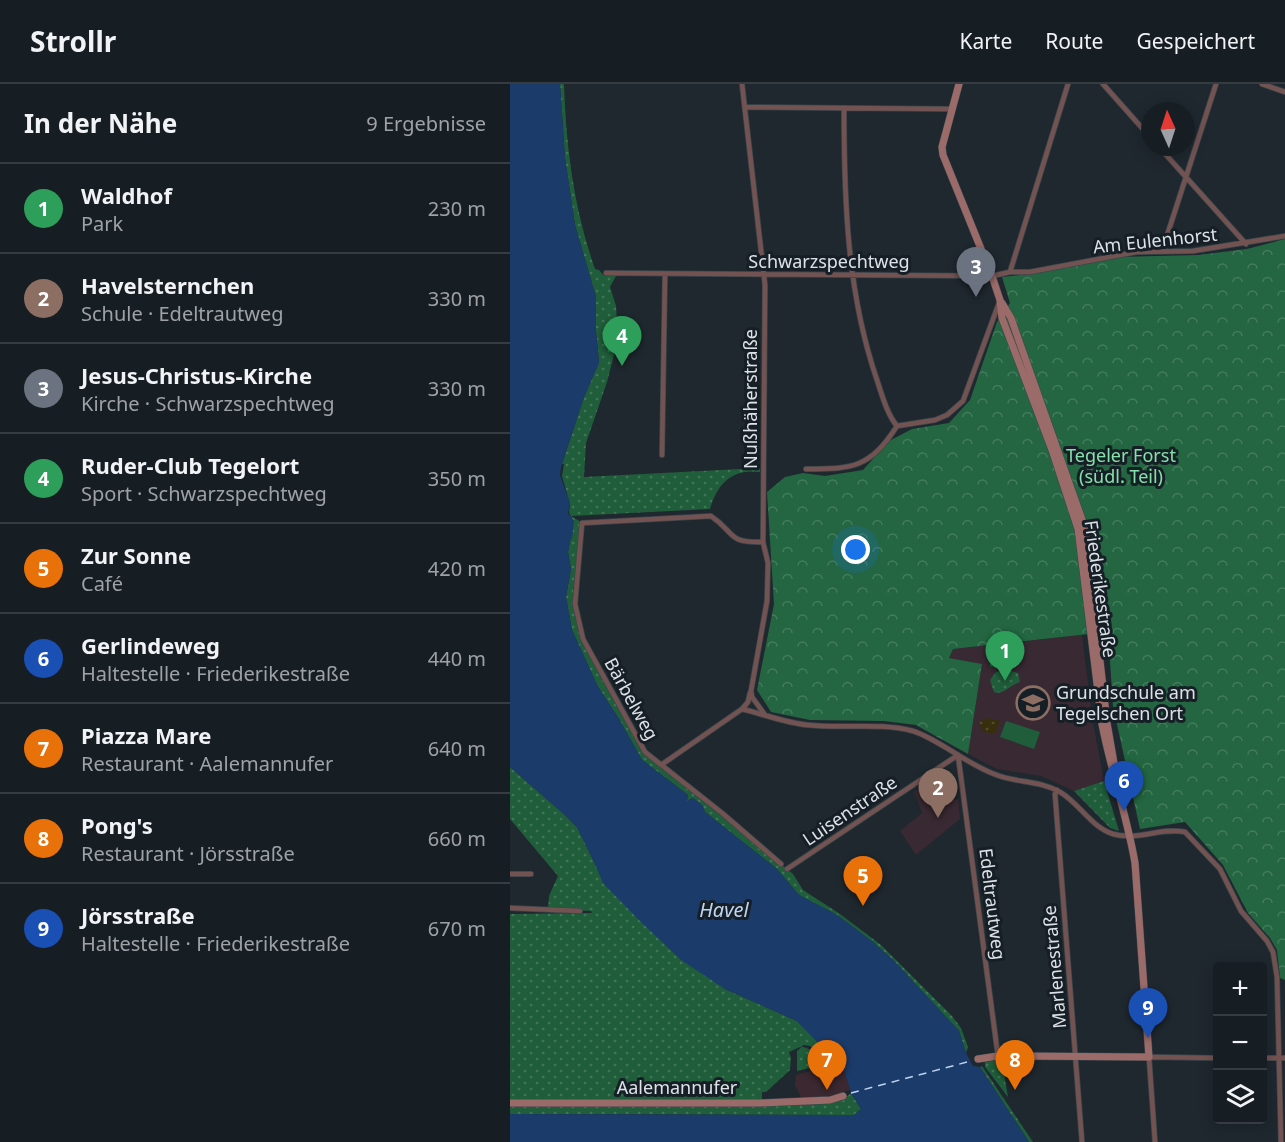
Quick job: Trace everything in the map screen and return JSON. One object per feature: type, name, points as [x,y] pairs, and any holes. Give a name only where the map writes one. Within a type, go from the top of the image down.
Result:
[{"type":"street","name":"Nußhäherstraße","points":[[742,84],[765,285],[763,542],[768,567],[767,601],[751,691],[748,702],[742,709]]},
{"type":"street","name":"Friederikestraße","points":[[959,84],[942,153],[993,276],[1000,300],[1011,318],[1085,528],[1115,778],[1135,863],[1155,1142]]},
{"type":"street","points":[[1010,272],[1068,84]]},
{"type":"street","points":[[1103,84],[1141,127]]},
{"type":"street","points":[[1165,251],[1164,245],[1216,84]]},
{"type":"street","points":[[1262,84],[1285,92]]},
{"type":"street","points":[[746,107],[952,109]]},
{"type":"street","points":[[844,108],[845,200],[852,275],[867,352],[884,399],[897,426]]},
{"type":"street","points":[[1167,156],[1246,244]]},
{"type":"street","name":"Am Eulenhorst","points":[[993,276],[1010,272],[1030,272],[1117,255],[1193,251],[1285,236]]},
{"type":"street","name":"Schwarzspechtweg","points":[[606,273],[993,276]]},
{"type":"street","points":[[662,455],[665,274]]},
{"type":"street","points":[[806,469],[842,469],[861,463],[887,441],[897,426],[935,420],[947,415],[959,405],[969,387],[1000,300]]},
{"type":"street","name":"Bärbelweg","points":[[763,542],[738,540],[730,536],[711,516],[582,523],[575,604],[583,639],[645,752],[722,813],[781,864]]},
{"type":"street","points":[[751,691],[752,697],[765,715]]},
{"type":"street","points":[[661,765],[742,709],[807,725],[884,727],[921,734],[996,776],[1037,783],[1057,790],[1111,834],[1138,836],[1185,832],[1220,869],[1241,911],[1267,941],[1273,952],[1277,977],[1282,1058],[1281,1142]]},
{"type":"street","name":"Luisenstraße","points":[[787,869],[958,755]]},
{"type":"street","name":"Edeltrautweg","points":[[958,755],[998,1056]]},
{"type":"street","name":"Marlenestraße","points":[[1057,790],[1055,794],[1082,1142]]},
{"type":"street","points":[[510,874],[531,874]]},
{"type":"street","points":[[510,909],[580,910]]},
{"type":"street","points":[[978,1059],[998,1056],[1213,1058]]},
{"type":"street","name":"Aalemannufer","points":[[510,1103],[756,1103],[830,1100],[843,1096]]},
{"type":"shaded area","name":"Grundschule am Tegelschen Ort","points":[[1082,635],[1093,723],[1104,781],[1074,791],[1041,776],[997,769],[968,754],[982,664],[949,658],[953,649]]},
{"type":"shaded area","points":[[928,783],[940,801],[958,799],[960,819],[916,855],[900,831],[922,813],[914,792]]},
{"type":"shaded area","points":[[840,1066],[844,1070],[850,1090],[803,1101],[795,1085],[796,1075],[814,1070],[832,1070]]},
{"type":"green space","points":[[560,84],[564,84],[572,178],[588,246],[595,269],[603,275],[616,276],[610,287],[616,306],[618,339],[607,382],[586,443],[584,477],[760,468],[760,472],[741,473],[727,480],[717,492],[710,509],[571,516],[581,522],[574,603],[582,640],[644,753],[793,874],[803,890],[881,945],[952,1016],[961,1028],[968,1047],[966,1053],[959,1031],[895,962],[873,942],[837,915],[799,895],[777,869],[705,812],[702,805],[693,798],[687,801],[688,795],[642,760],[597,685],[572,630],[566,597],[571,569],[568,552],[573,521],[569,512],[570,504],[562,476],[564,464],[562,464],[584,397],[599,362],[596,297],[575,225],[565,158]]},
{"type":"green space","name":"Tegeler Forst (südl. Teil)","points":[[1285,239],[1285,980],[1280,978],[1277,950],[1270,938],[1248,913],[1223,865],[1185,822],[1140,829],[1113,706],[1108,632],[953,649],[949,658],[982,664],[968,754],[916,725],[884,721],[810,720],[771,712],[757,690],[774,604],[767,492],[785,477],[803,473],[825,476],[863,470],[889,441],[912,429],[949,423],[970,400],[997,322],[1010,303],[1002,277],[1030,274],[1117,257],[1198,255],[1247,249]]},
{"type":"green space","points":[[1015,653],[1016,665],[990,667],[989,655]]},
{"type":"green space","points":[[1008,670],[1018,673],[1020,682],[1003,691],[994,692],[990,680],[996,672]]},
{"type":"green space","points":[[1006,721],[1040,732],[1034,749],[1000,737]]},
{"type":"green space","points":[[510,767],[577,827],[604,884],[725,989],[797,1021],[818,1041],[835,1062],[824,1066],[810,1046],[804,1045],[789,1052],[790,1070],[766,1092],[762,1092],[762,1100],[510,1101],[510,914],[592,913],[591,911],[548,909],[549,896],[558,876],[510,819]]},
{"type":"green space","points":[[1104,781],[1119,831],[1110,828],[1074,791]]},
{"type":"green space","points":[[802,1047],[812,1051],[821,1065],[797,1071],[797,1051]]},
{"type":"green space","points":[[998,1060],[1002,1062],[1008,1097],[985,1067],[985,1062]]},
{"type":"green space","points":[[982,1066],[1033,1142],[1029,1142],[980,1067]]},
{"type":"green space","points":[[851,1093],[861,1109],[854,1115],[510,1114],[510,1103],[842,1101]]},
{"type":"sand","points":[[988,718],[1000,721],[995,734],[984,732],[979,722]]},
{"type":"water","name":"Havel","points":[[510,84],[560,84],[565,158],[575,225],[596,297],[599,363],[584,397],[560,475],[570,503],[568,513],[574,521],[568,552],[571,569],[566,597],[572,630],[597,685],[642,760],[688,795],[687,801],[693,798],[702,805],[705,812],[777,869],[799,895],[837,915],[895,962],[959,1031],[973,1066],[980,1067],[1029,1142],[510,1142],[510,1114],[854,1115],[861,1109],[851,1093],[844,1070],[797,1021],[725,989],[681,960],[639,920],[603,883],[577,827],[510,767]]},
{"type":"ferry route","points":[[851,1093],[971,1061]]},
{"type":"place","name":"Jesus-Christus-Kirche","points":[[976,297]]},
{"type":"place","name":"Ruder-Club Tegelort","points":[[622,366]]},
{"type":"place","name":"Waldhof","points":[[1005,681]]},
{"type":"place","name":"Grundschule am Tegelschen Ort","points":[[1033,703]]},
{"type":"place","name":"Gerlindeweg","points":[[1124,811]]},
{"type":"place","name":"Havelsternchen","points":[[938,818]]},
{"type":"place","name":"Zur Sonne","points":[[863,906]]},
{"type":"place","name":"Jörsstraße","points":[[1148,1038]]},
{"type":"place","name":"Piazza Mare","points":[[827,1090]]},
{"type":"place","name":"Pong's","points":[[1015,1090]]}]
